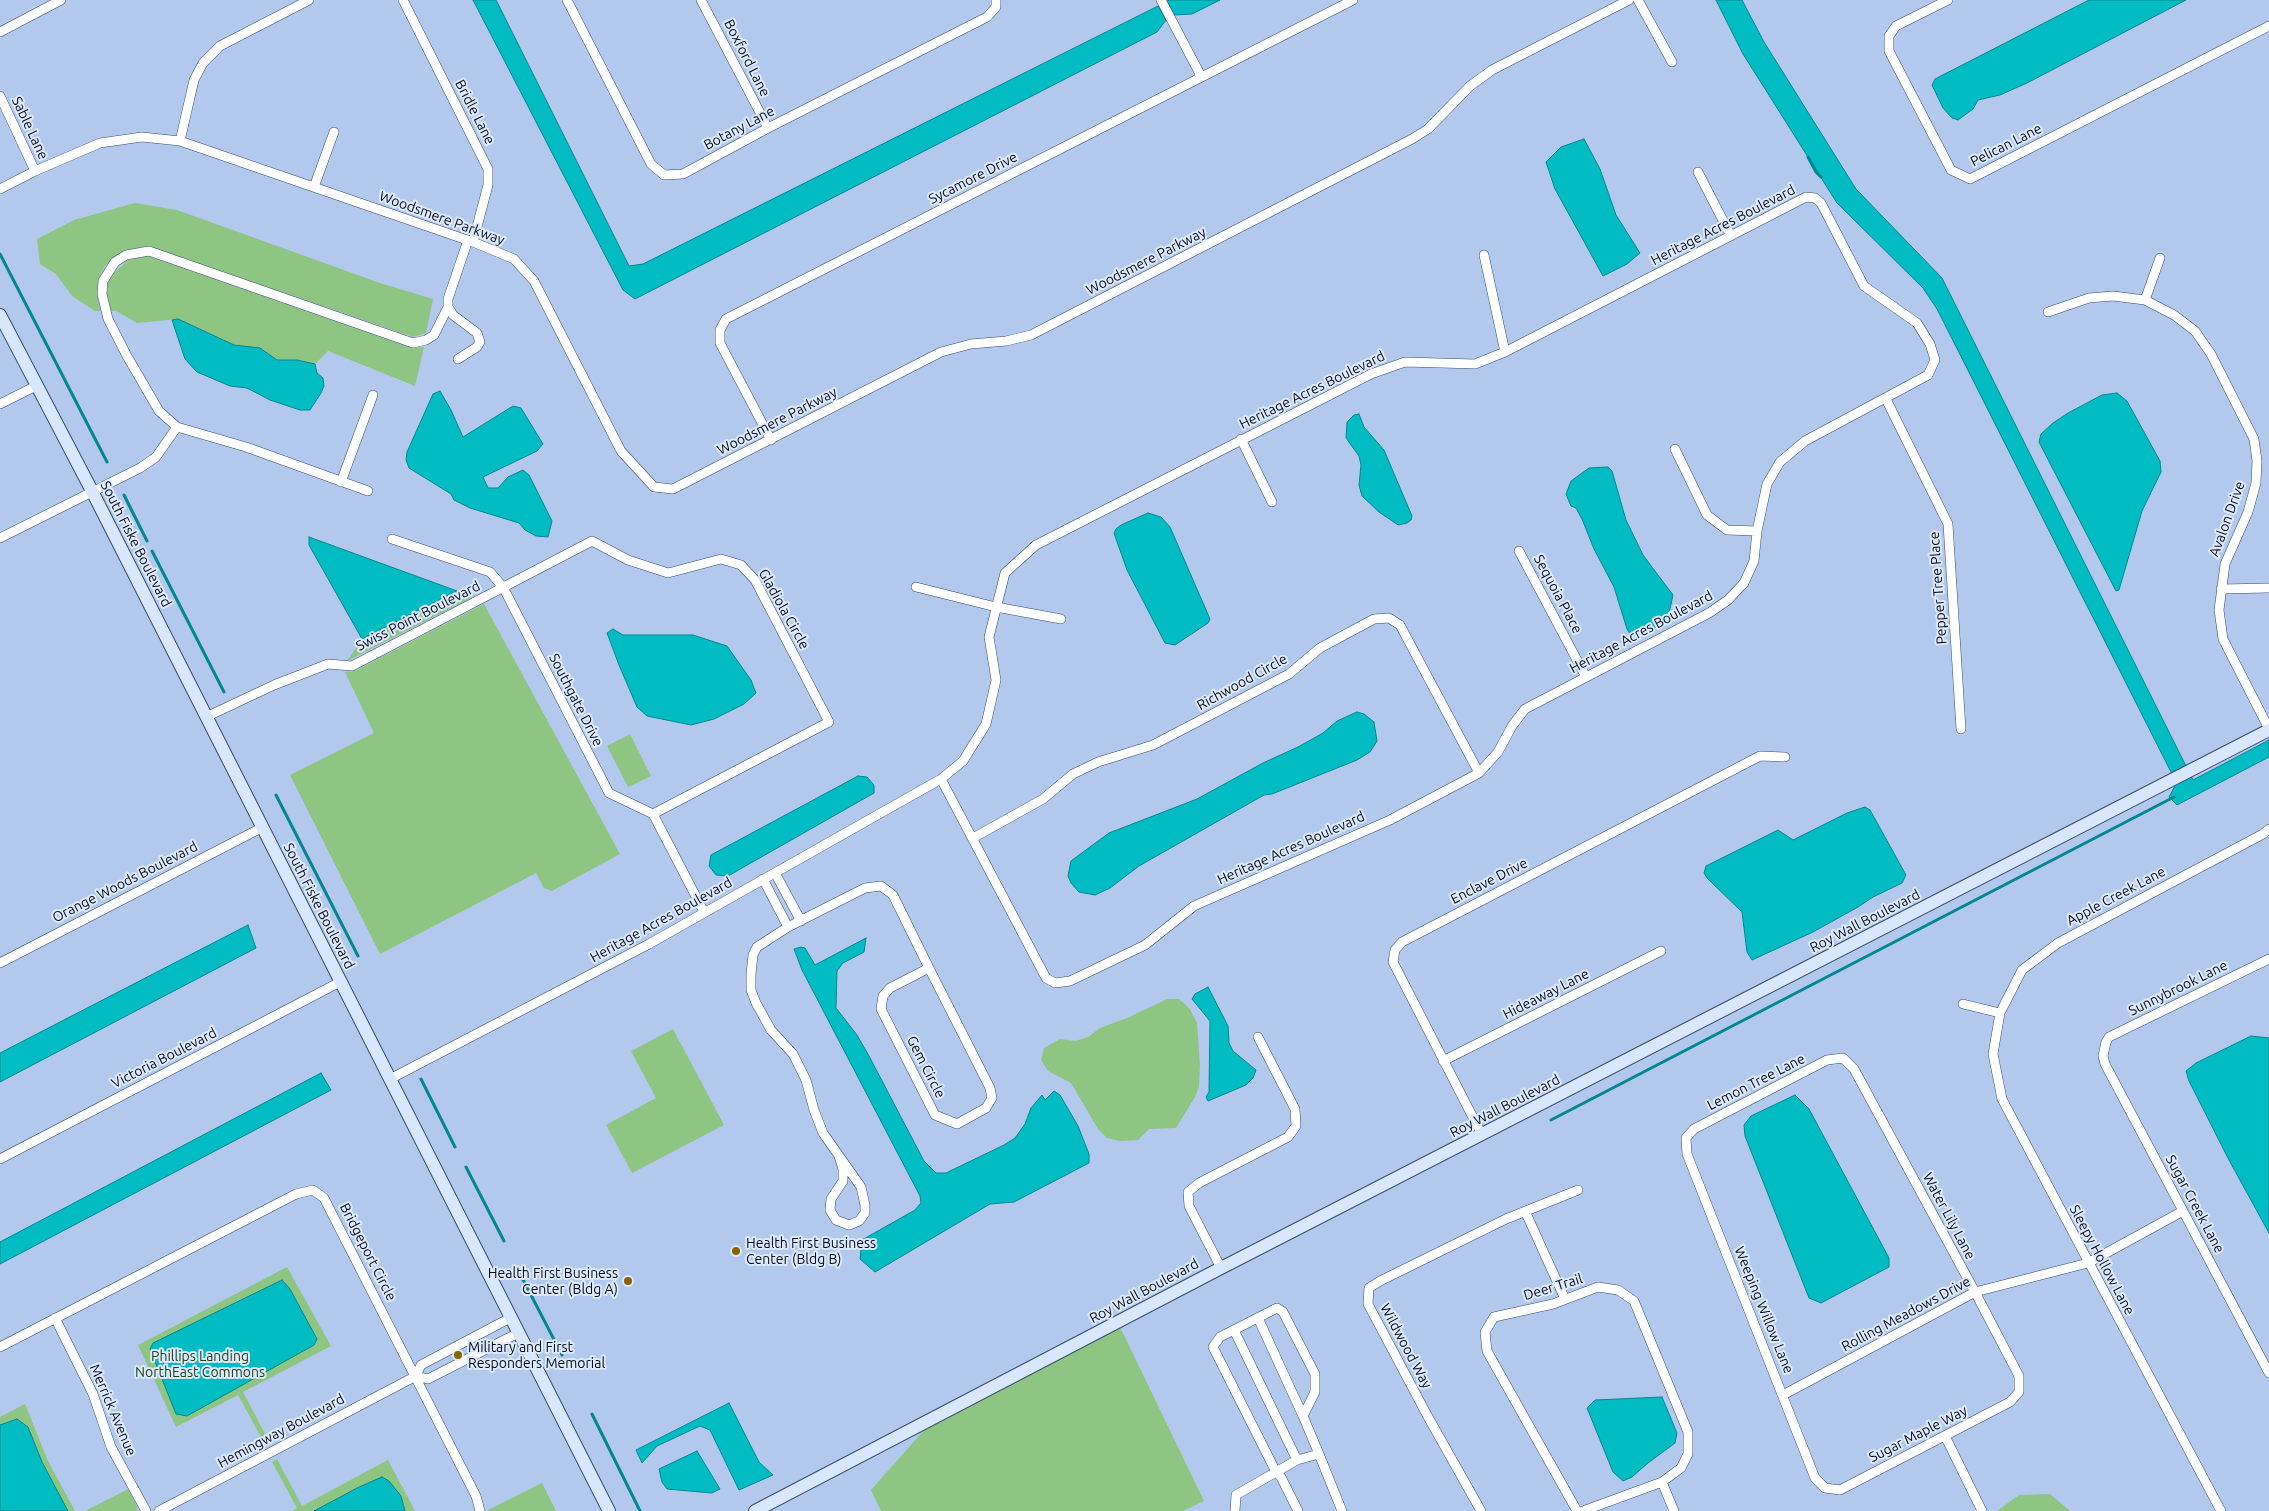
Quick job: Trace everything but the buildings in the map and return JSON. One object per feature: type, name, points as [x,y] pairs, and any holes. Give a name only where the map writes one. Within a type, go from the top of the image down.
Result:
[{"type":"street","points":[[0,32],[61,0]]},
{"type":"street","points":[[180,141],[194,80],[203,63],[220,46],[309,0]]},
{"type":"street","name":"Bridle Lane","points":[[178,427],[159,411],[108,319],[104,304],[103,281],[116,262],[126,255],[149,251],[413,343],[426,340],[434,335],[448,307],[448,299],[470,241],[488,184],[488,169],[403,0]]},
{"type":"street","name":"Botany Lane","points":[[567,0],[651,164],[664,175],[683,174],[768,128],[987,17],[996,6],[996,0]]},
{"type":"street","name":"Boxford Lane","points":[[701,0],[768,128]]},
{"type":"street","points":[[1161,0],[1201,76]]},
{"type":"street","name":"Sycamore Drive","points":[[772,440],[720,343],[720,330],[726,319],[1353,0]]},
{"type":"street","name":"Woodsmere Parkway","points":[[0,189],[35,171],[100,143],[142,137],[180,141],[470,241],[514,259],[534,281],[621,451],[654,487],[673,489],[941,352],[971,344],[1023,337],[1049,326],[1412,139],[1428,129],[1470,86],[1492,70],[1629,0]]},
{"type":"street","points":[[1638,0],[1672,62]]},
{"type":"street","name":"Pelican Lane","points":[[1948,0],[1896,26],[1889,36],[1889,51],[1951,170],[1970,179],[2269,26]]},
{"type":"street","name":"Sable Lane","points":[[0,96],[35,171]]},
{"type":"street","points":[[314,187],[334,132]]},
{"type":"street","points":[[1698,172],[1731,236]]},
{"type":"street","name":"Heritage Acres Boulevard","points":[[390,1079],[649,944],[941,779],[963,762],[986,724],[996,680],[989,637],[1005,573],[1036,545],[1371,374],[1405,362],[1475,364],[1504,352],[1806,197],[1815,198],[1821,203],[1864,286],[1917,323],[1930,344],[1935,360],[1928,375],[1805,441],[1780,462],[1767,484],[1757,531],[1754,561],[1744,583],[1728,600],[1709,614],[1525,709],[1512,726],[1498,752],[1479,773],[1390,820],[1194,906],[1145,945],[1062,984],[1051,982],[1042,973],[941,779]]},
{"type":"street","points":[[1484,255],[1504,352]]},
{"type":"street","points":[[2145,300],[2160,258]]},
{"type":"street","name":"Avalon Drive","points":[[2048,312],[2089,298],[2112,296],[2145,300],[2174,314],[2195,331],[2210,354],[2254,439],[2257,460],[2256,484],[2248,512],[2225,564],[2219,610],[2224,640],[2269,730]]},
{"type":"street","points":[[448,307],[453,315],[471,327],[479,336],[480,342],[477,347],[458,359]]},
{"type":"street","name":"South Fiske Boulevard","points":[[0,315],[92,491],[609,1511]]},
{"type":"street","points":[[0,404],[36,386]]},
{"type":"street","points":[[341,482],[373,395]]},
{"type":"street","name":"Pepper Tree Place","points":[[1886,399],[1948,524],[1961,729]]},
{"type":"street","points":[[0,538],[140,468],[156,457],[178,427],[246,447],[368,491]]},
{"type":"street","points":[[1241,439],[1272,502]]},
{"type":"street","points":[[1675,449],[1707,515],[1726,530],[1757,531]]},
{"type":"street","name":"Southgate Drive","points":[[392,539],[490,572],[503,587],[609,793],[653,814]]},
{"type":"street","name":"Gladiola Circle","points":[[503,587],[592,541],[628,560],[668,573],[721,559],[741,565],[755,580],[829,722],[653,814]]},
{"type":"street","name":"Sequoia Place","points":[[1519,551],[1586,677]]},
{"type":"street","name":"Swiss Point Boulevard","points":[[206,717],[274,685],[328,664],[352,666],[503,587]]},
{"type":"street","points":[[916,587],[996,607],[1061,619]]},
{"type":"street","points":[[2221,588],[2269,588]]},
{"type":"street","name":"Richwood Circle","points":[[973,838],[1044,799],[1073,774],[1098,762],[1153,745],[1290,674],[1320,648],[1374,619],[1390,618],[1400,625],[1479,773]]},
{"type":"street","name":"Roy Wall Boulevard","points":[[755,1511],[1221,1268],[2269,730]]},
{"type":"street","name":"Enclave Drive","points":[[1482,1135],[1392,962],[1395,950],[1402,942],[1760,756],[1785,757]]},
{"type":"street","points":[[653,814],[704,912]]},
{"type":"street","name":"Orange Woods Boulevard","points":[[0,962],[263,827]]},
{"type":"street","name":"Apple Creek Lane","points":[[2000,1012],[2022,970],[2058,943],[2263,834],[2269,829]]},
{"type":"street","points":[[775,873],[801,921]]},
{"type":"street","points":[[763,879],[788,927]]},
{"type":"street","name":"Gem Circle","points":[[839,1156],[818,1121],[806,1080],[793,1054],[762,1017],[752,990],[753,955],[757,946],[788,927],[865,888],[881,886],[892,895],[990,1088],[992,1098],[986,1108],[957,1124],[935,1115],[882,1008],[883,996],[890,988],[929,968]]},
{"type":"street","name":"Hideaway Lane","points":[[1444,1061],[1661,951]]},
{"type":"street","name":"Sunnybrook Lane","points":[[2104,1046],[2109,1038],[2269,959]]},
{"type":"street","name":"Victoria Boulevard","points":[[0,1159],[340,982]]},
{"type":"street","points":[[1963,1004],[2000,1012]]},
{"type":"street","name":"Sleepy Hollow Lane","points":[[2000,1012],[1993,1054],[2002,1100],[2221,1511]]},
{"type":"street","points":[[1221,1268],[1189,1206],[1188,1192],[1199,1183],[1288,1137],[1296,1126],[1295,1108],[1258,1037]]},
{"type":"street","name":"Sugar Creek Lane","points":[[2104,1046],[2103,1056],[2106,1064],[2269,1373]]},
{"type":"street","name":"Lemon Tree Lane","points":[[1686,1138],[1694,1129],[1828,1060],[1843,1058]]},
{"type":"street","name":"Water Lily Lane","points":[[1843,1058],[1854,1068],[2019,1376],[2020,1392]]},
{"type":"street","name":"Weeping Willow Lane","points":[[1686,1138],[1687,1154],[1815,1478],[1825,1488]]},
{"type":"street","points":[[839,1156],[861,1187],[865,1205],[862,1218],[849,1225],[836,1220],[830,1210],[831,1199],[843,1181],[843,1169],[839,1156]]},
{"type":"street","name":"Bridgeport Circle","points":[[0,1347],[296,1194],[313,1190],[324,1198],[476,1496],[480,1511]]},
{"type":"street","name":"Wildwood Way","points":[[1481,1511],[1368,1304],[1369,1288],[1525,1211],[1578,1190]]},
{"type":"street","points":[[1525,1211],[1565,1299]]},
{"type":"street","name":"Rolling Meadows Drive","points":[[1783,1395],[1974,1292],[2088,1263],[2183,1211]]},
{"type":"street","name":"Deer Trail","points":[[1577,1511],[1487,1351],[1485,1332],[1494,1317],[1565,1299],[1598,1287],[1618,1290],[1634,1301],[1688,1432],[1688,1454],[1681,1468],[1662,1482]]},
{"type":"street","points":[[1298,1511],[1276,1472],[1213,1346],[1220,1337],[1276,1308],[1283,1312],[1315,1374],[1315,1392],[1303,1416]]},
{"type":"street","name":"Merrick Avenue","points":[[55,1318],[93,1394],[111,1447],[146,1511]]},
{"type":"street","name":"Hemingway Boulevard","points":[[159,1511],[416,1376],[421,1365],[510,1318]]},
{"type":"street","points":[[1258,1318],[1320,1454],[1342,1511]]},
{"type":"street","points":[[1234,1330],[1297,1460]]},
{"type":"street","name":"Hemingway Boulevard","points":[[416,1376],[428,1379],[518,1333]]},
{"type":"street","name":"Sugar Maple Way","points":[[1825,1488],[1840,1490],[2010,1402],[2020,1392]]},
{"type":"street","points":[[1945,1436],[1982,1511]]},
{"type":"street","points":[[1235,1511],[1236,1495],[1297,1460],[1320,1454]]},
{"type":"street","points":[[1584,1511],[1662,1482],[1674,1511]]},
{"type":"green space","points":[[135,203],[177,210],[380,283],[433,299],[426,333],[413,337],[148,246],[123,251],[105,266],[98,280],[97,294],[100,311],[95,311],[72,296],[56,274],[40,264],[37,239],[74,220]]},
{"type":"green space","points":[[148,256],[412,348],[424,347],[415,386],[328,351],[315,364],[297,360],[277,360],[260,348],[234,345],[178,319],[137,323],[116,311],[111,311],[107,294],[108,283],[113,274],[128,260]]},
{"type":"green space","points":[[457,591],[471,598],[347,661],[362,639]]},
{"type":"green space","points":[[484,604],[620,854],[552,891],[544,888],[536,873],[380,954],[290,775],[374,733],[345,672],[355,671]]},
{"type":"green space","points":[[630,734],[651,776],[628,787],[607,746]]},
{"type":"green space","points":[[1167,999],[1179,999],[1190,1009],[1197,1023],[1200,1066],[1199,1087],[1195,1097],[1176,1128],[1149,1129],[1138,1140],[1120,1141],[1107,1138],[1098,1129],[1071,1083],[1048,1071],[1041,1060],[1044,1048],[1060,1039],[1075,1041],[1088,1037],[1100,1028],[1127,1018]]},
{"type":"green space","points":[[673,1029],[724,1125],[632,1173],[606,1125],[656,1098],[631,1051]]},
{"type":"green space","name":"Phillips Landing NorthEast Commons","points":[[287,1267],[331,1346],[243,1392],[270,1443],[266,1446],[238,1395],[176,1427],[138,1345]]},
{"type":"green space","points":[[1120,1327],[1204,1501],[1183,1511],[881,1511],[871,1490],[925,1429]]},
{"type":"green space","points":[[25,1404],[48,1461],[75,1511],[0,1511],[0,1417]]},
{"type":"green space","points":[[277,1459],[302,1506],[388,1460],[415,1511],[292,1511],[297,1508],[272,1462]]},
{"type":"green space","points":[[542,1483],[556,1511],[488,1511],[488,1510]]},
{"type":"green space","points":[[128,1489],[137,1506],[137,1511],[85,1511]]},
{"type":"green space","points":[[2050,1494],[2070,1511],[1997,1511],[2019,1495]]},
{"type":"shaded area","points":[[473,0],[496,0],[629,266],[643,264],[1158,6],[1166,20],[1157,32],[635,299],[623,290]]},
{"type":"shaded area","points":[[1220,0],[1192,14],[1174,15],[1167,1]]},
{"type":"shaded area","points":[[1716,0],[1742,0],[1764,42],[1856,189],[1942,278],[2186,766],[2172,774],[1937,309],[1923,288],[1837,203],[1743,54]]},
{"type":"shaded area","points":[[2089,0],[2186,0],[2027,83],[2000,95],[1978,100],[1973,109],[1958,120],[1952,118],[1943,108],[1932,85],[1935,79]]},
{"type":"shaded area","points":[[1584,139],[1600,169],[1616,215],[1640,253],[1627,264],[1603,276],[1555,189],[1546,162],[1561,147]]},
{"type":"shaded area","points":[[178,319],[234,345],[260,348],[277,360],[297,360],[315,364],[317,373],[323,378],[324,386],[321,393],[310,410],[300,410],[270,400],[247,388],[230,386],[197,372],[185,359],[172,320]]},
{"type":"shaded area","points":[[440,391],[463,437],[513,406],[521,408],[543,444],[537,451],[483,477],[488,488],[498,488],[508,477],[523,470],[529,475],[552,521],[548,537],[536,536],[525,530],[519,523],[470,508],[454,500],[451,494],[409,468],[406,460],[407,452],[433,394]]},
{"type":"shaded area","points":[[2117,393],[2127,401],[2160,461],[2161,472],[2142,511],[2119,590],[2116,591],[2039,442],[2041,434],[2068,413],[2102,395]]},
{"type":"shaded area","points":[[1359,414],[1364,427],[1384,450],[1412,516],[1411,520],[1407,523],[1398,525],[1379,512],[1362,496],[1359,485],[1361,465],[1359,456],[1346,438],[1347,422],[1354,415]]},
{"type":"shaded area","points":[[1608,467],[1612,471],[1626,520],[1643,555],[1673,595],[1667,622],[1637,636],[1630,634],[1627,629],[1614,587],[1594,549],[1582,519],[1576,508],[1571,506],[1566,494],[1571,481],[1589,468]]},
{"type":"shaded area","points":[[1148,513],[1161,517],[1170,527],[1210,619],[1208,623],[1175,645],[1165,643],[1127,570],[1114,533],[1121,525]]},
{"type":"shaded area","points":[[309,537],[457,591],[362,639],[309,545]]},
{"type":"shaded area","points":[[613,629],[623,635],[693,635],[727,646],[751,680],[756,693],[744,704],[714,719],[691,725],[647,716],[637,707],[619,665],[607,633]]},
{"type":"shaded area","points":[[1357,712],[1364,714],[1374,722],[1377,741],[1370,752],[1357,760],[1272,794],[1264,795],[1139,866],[1110,888],[1095,895],[1079,892],[1071,883],[1068,876],[1071,861],[1109,833],[1197,799],[1263,763],[1298,747],[1323,733],[1337,721]]},
{"type":"shaded area","points":[[2269,740],[2269,757],[2177,805],[2169,797],[2176,784],[2191,776],[2193,780]]},
{"type":"shaded area","points":[[858,776],[867,777],[874,785],[874,793],[728,876],[716,875],[709,866],[711,855]]},
{"type":"shaded area","points":[[1865,807],[1870,810],[1906,875],[1902,883],[1873,897],[1813,932],[1752,960],[1747,952],[1742,912],[1707,878],[1704,873],[1706,866],[1778,830],[1793,840],[1847,813]]},
{"type":"shaded area","points":[[248,925],[256,948],[0,1082],[0,1053]]},
{"type":"shaded area","points":[[866,938],[864,952],[843,963],[837,971],[836,1008],[857,1035],[924,1161],[936,1173],[946,1173],[1015,1138],[1025,1124],[1031,1108],[1042,1095],[1045,1100],[1054,1091],[1060,1095],[1078,1126],[1089,1154],[1089,1163],[1014,1202],[990,1204],[875,1272],[860,1259],[862,1240],[915,1210],[921,1203],[920,1196],[802,970],[794,949],[805,948],[815,965]]},
{"type":"shaded area","points":[[1208,987],[1228,1026],[1229,1043],[1233,1051],[1256,1070],[1253,1078],[1246,1085],[1208,1101],[1206,1097],[1209,1092],[1210,1021],[1192,999],[1195,994]]},
{"type":"shaded area","points":[[2251,1036],[2269,1038],[2269,1233],[2229,1160],[2189,1081],[2186,1071],[2196,1063]]},
{"type":"shaded area","points":[[321,1073],[331,1090],[0,1264],[0,1242]]},
{"type":"shaded area","points":[[1795,1095],[1809,1109],[1889,1258],[1889,1267],[1821,1303],[1809,1298],[1745,1136],[1744,1125],[1751,1116]]},
{"type":"shaded area","name":"Phillips Landing NorthEast Commons","points":[[282,1280],[290,1289],[317,1339],[314,1345],[187,1416],[176,1414],[150,1349],[153,1343]]},
{"type":"shaded area","points":[[1662,1397],[1677,1433],[1675,1443],[1632,1477],[1623,1481],[1613,1472],[1587,1408],[1595,1400]]},
{"type":"shaded area","points":[[729,1403],[759,1462],[773,1475],[739,1490],[710,1430],[700,1426],[657,1446],[642,1463],[636,1450]]},
{"type":"shaded area","points":[[17,1419],[28,1427],[42,1462],[68,1511],[0,1511],[0,1425]]},
{"type":"shaded area","points":[[697,1451],[720,1489],[712,1493],[667,1489],[662,1482],[659,1469]]},
{"type":"shaded area","points":[[382,1477],[389,1481],[401,1496],[405,1511],[314,1511],[359,1487]]},
{"type":"waterway","points":[[1808,157],[1821,177]]},
{"type":"waterway","points":[[0,254],[107,462]]},
{"type":"waterway","points":[[124,495],[147,541]]},
{"type":"waterway","points":[[152,551],[224,692]]},
{"type":"waterway","points":[[276,795],[358,956]]},
{"type":"waterway","points":[[1551,1120],[2174,797]]},
{"type":"waterway","points":[[421,1079],[455,1147]]},
{"type":"waterway","points":[[466,1167],[504,1241]]},
{"type":"waterway","points":[[517,1268],[562,1355]]},
{"type":"waterway","points":[[592,1414],[640,1511]]},
{"type":"place","name":"Health First Business Center (Bldg B)","points":[[736,1251]]},
{"type":"place","name":"Health First Business Center (Bldg A)","points":[[628,1281]]},
{"type":"place","name":"Military and First Responders Memorial","points":[[458,1355]]}]
